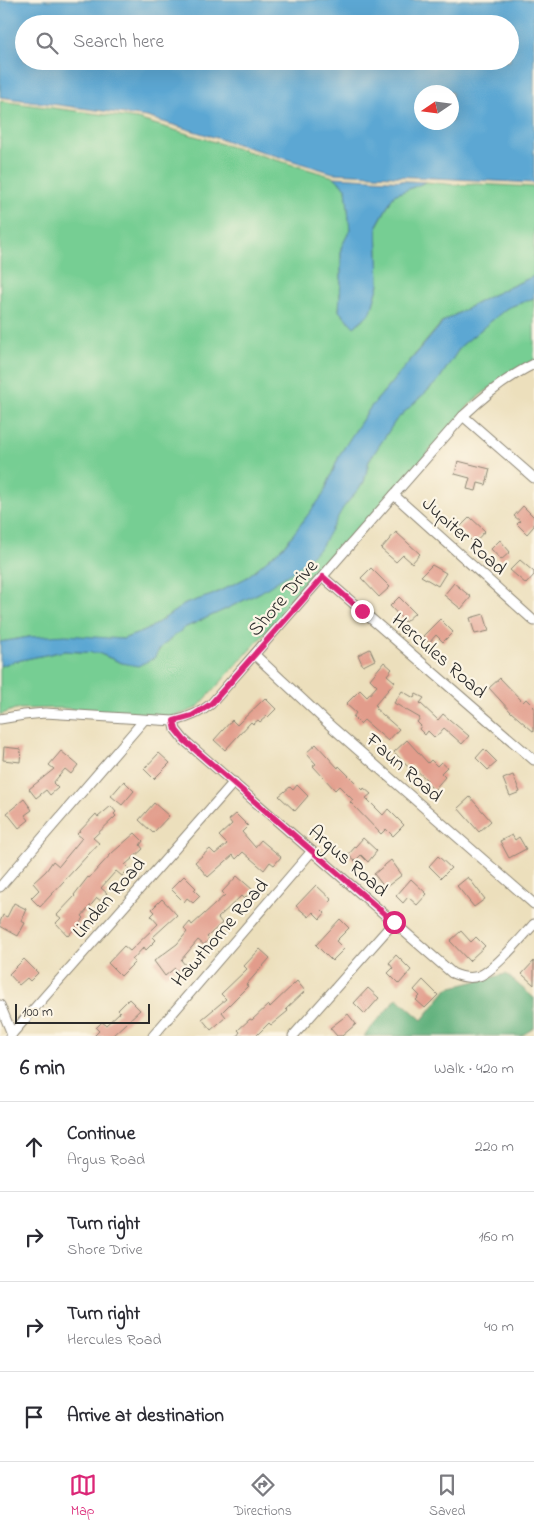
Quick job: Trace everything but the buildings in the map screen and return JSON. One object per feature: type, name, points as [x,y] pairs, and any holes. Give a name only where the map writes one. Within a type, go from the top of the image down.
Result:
[{"type":"street","name":"Shore Drive","points":[[0,719],[44,714],[174,721],[192,716],[211,704],[463,416],[492,390],[534,364]]},
{"type":"street","points":[[463,416],[534,478]]},
{"type":"street","name":"Jupiter Road","points":[[394,495],[534,621]]},
{"type":"street","name":"Hercules Road","points":[[323,577],[534,760]]},
{"type":"street","name":"Faun Road","points":[[255,655],[334,728],[534,904]]},
{"type":"street","points":[[0,887],[144,720]]},
{"type":"street","name":"Argus Road","points":[[174,721],[176,730],[184,740],[448,970],[470,978],[487,973],[534,924]]},
{"type":"street","name":"Linden Road","points":[[11,1035],[234,782]]},
{"type":"street","name":"Hawthorne Road","points":[[152,1036],[312,851]]},
{"type":"street","points":[[293,1036],[394,922]]},
{"type":"street","points":[[0,1005],[11,1035]]},
{"type":"green space","points":[[0,101],[137,119],[334,177],[346,188],[350,230],[341,248],[339,311],[354,327],[371,312],[379,284],[377,226],[394,195],[426,182],[456,185],[477,184],[534,187],[534,276],[490,296],[443,321],[370,408],[340,454],[323,495],[285,545],[246,578],[212,595],[185,604],[147,630],[123,639],[29,637],[0,642]]},
{"type":"green space","points":[[534,298],[534,363],[506,376],[473,401],[392,494],[197,708],[165,720],[63,708],[15,709],[0,715],[0,666],[64,651],[98,653],[122,663],[154,658],[161,647],[184,628],[261,592],[343,508],[364,482],[369,461],[396,420],[438,381],[461,346],[507,308]]},
{"type":"green space","points":[[506,974],[534,998],[534,1028],[521,1036],[364,1036],[397,998],[422,1020],[448,988]]},
{"type":"water","points":[[0,0],[534,0],[534,183],[333,173],[147,117],[0,97]]},
{"type":"water","points":[[334,177],[426,182],[394,195],[377,225],[379,284],[371,312],[354,327],[339,311],[341,248],[350,230],[346,188]]},
{"type":"water","points":[[534,276],[534,298],[507,308],[461,346],[438,381],[396,420],[369,461],[364,482],[343,508],[321,547],[295,570],[261,592],[184,628],[161,647],[154,658],[138,666],[122,663],[98,653],[64,651],[0,666],[0,642],[29,637],[66,635],[123,639],[147,630],[185,604],[212,595],[246,578],[285,545],[323,495],[340,454],[370,408],[444,321],[490,296]]},
{"type":"route","points":[[362,611],[323,577],[211,704],[192,716],[174,721],[176,730],[184,740],[394,922]]}]
